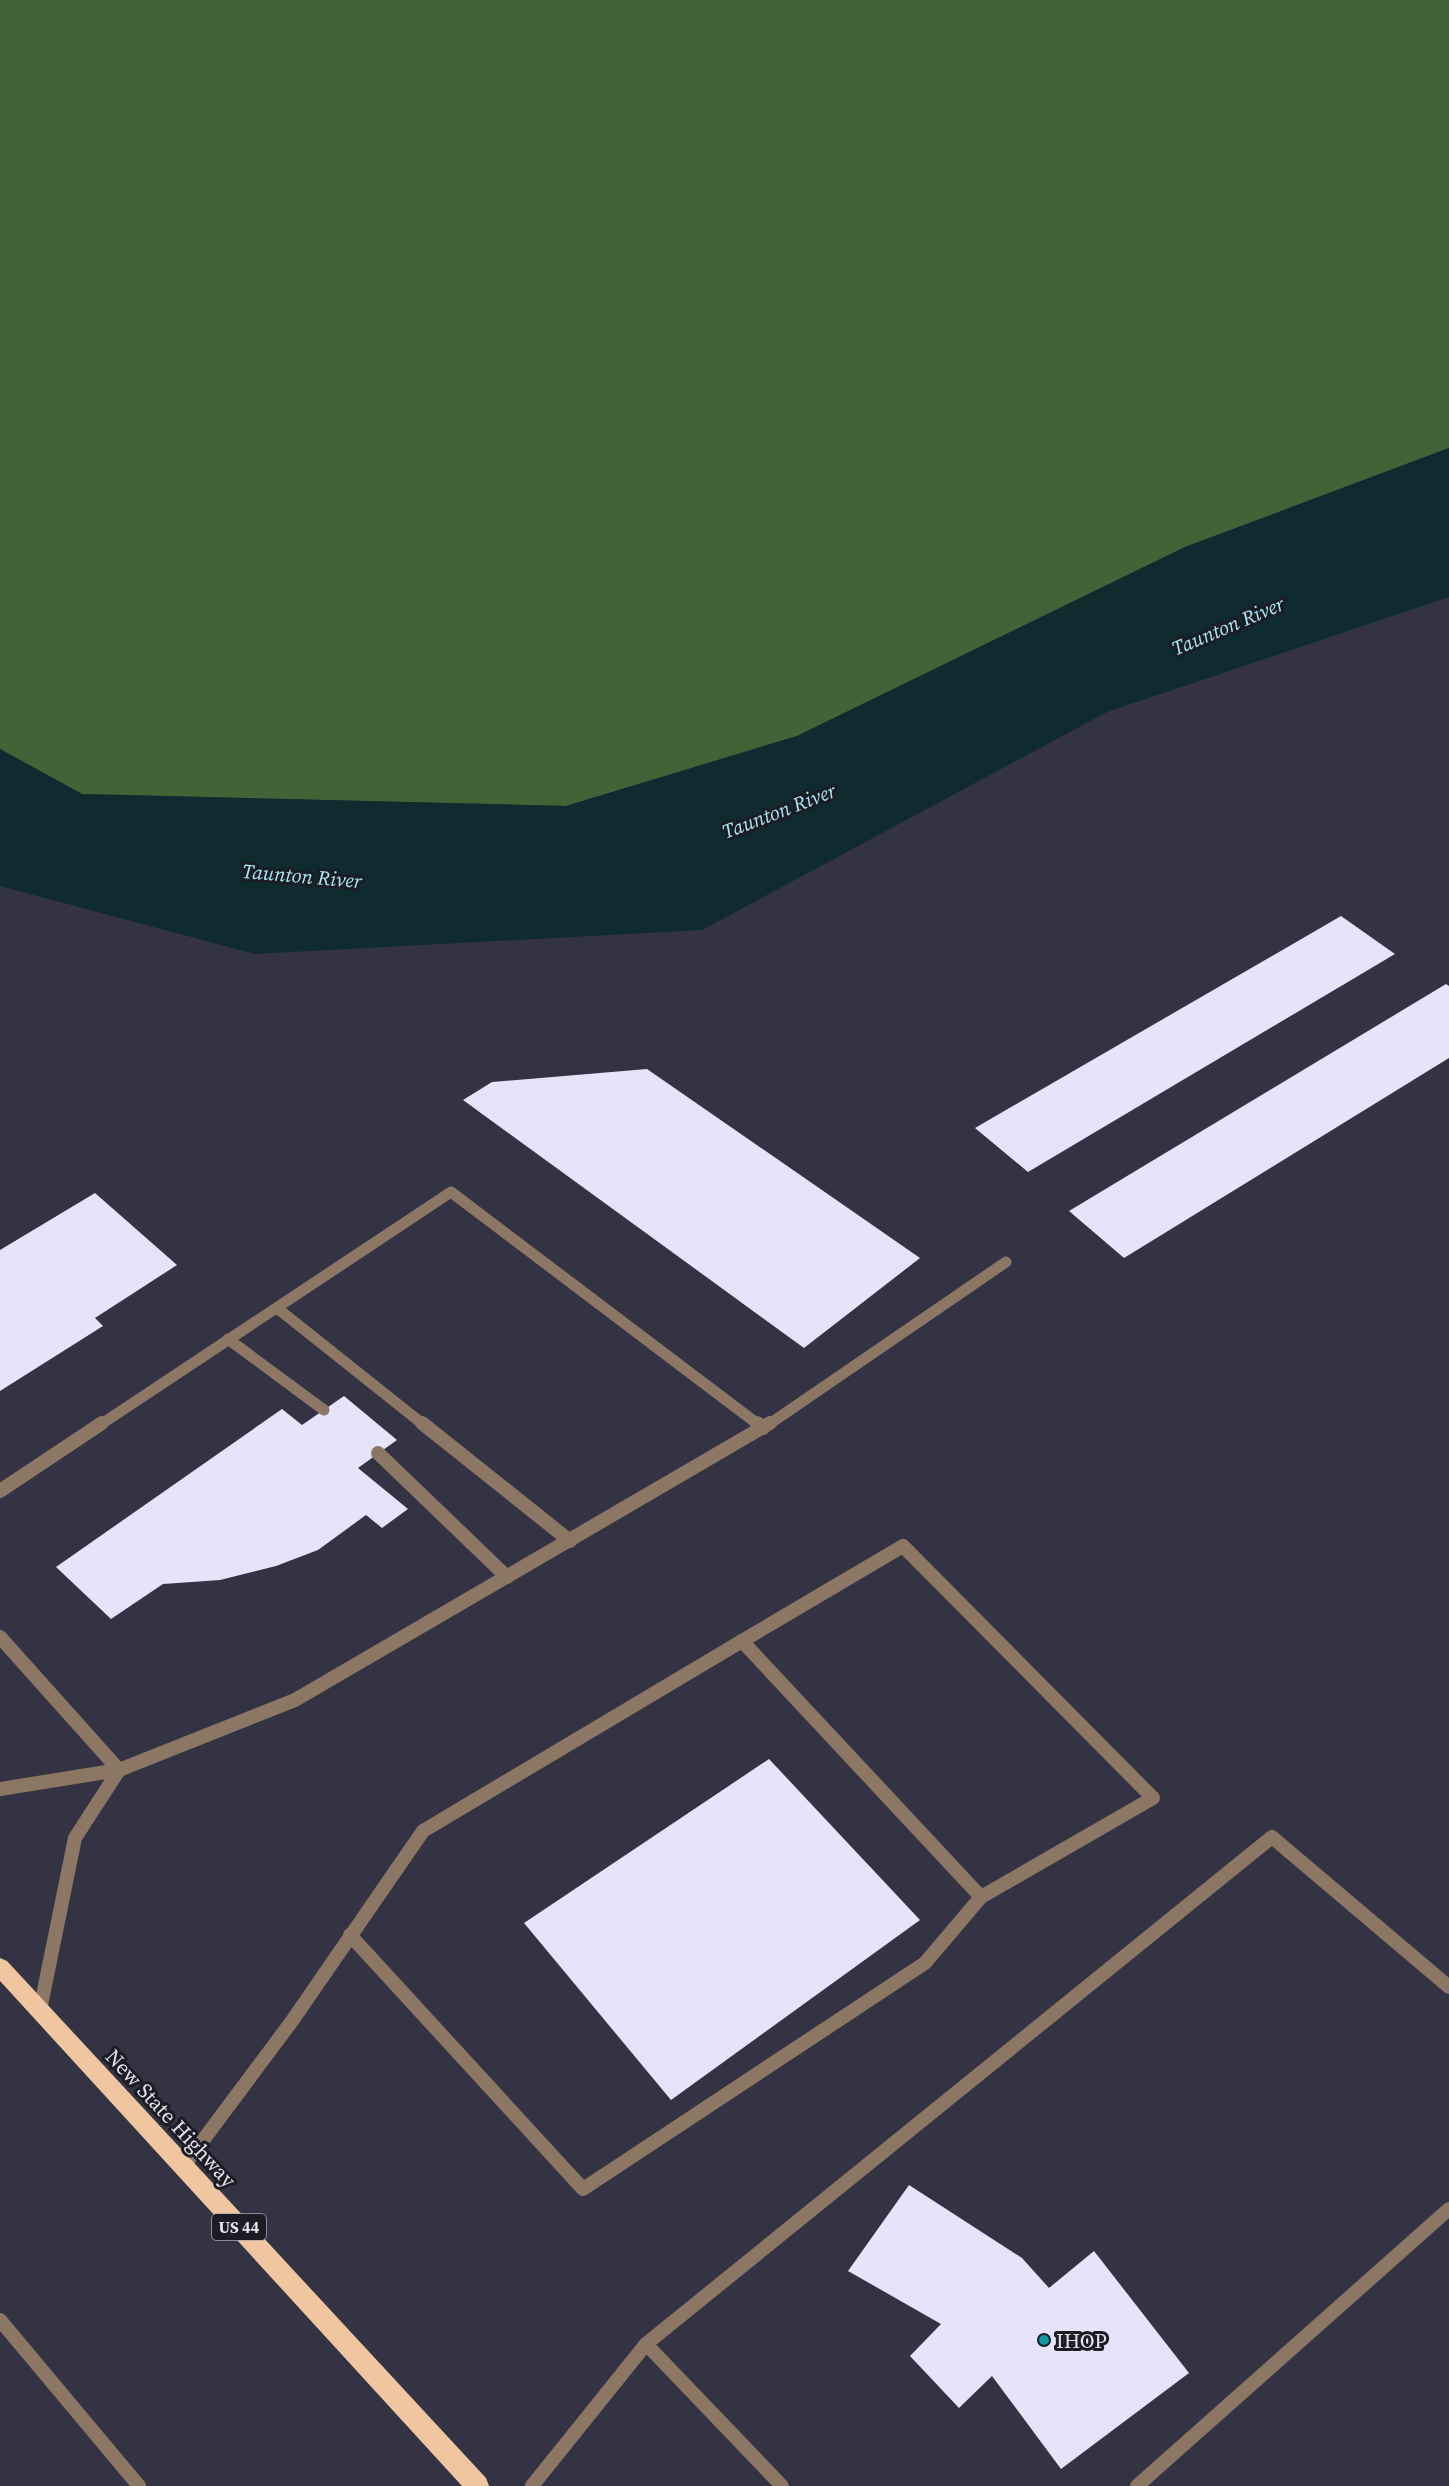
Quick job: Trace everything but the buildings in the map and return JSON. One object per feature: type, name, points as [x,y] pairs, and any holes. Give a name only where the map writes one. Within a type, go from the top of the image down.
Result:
[{"type":"highway","name":"New State Highway","points":[[0,1967],[478,2486]]},
{"type":"lane","points":[[0,1491],[451,1191],[763,1428]]},
{"type":"lane","points":[[0,1789],[119,1770],[295,1700],[763,1428],[1006,1262]]},
{"type":"lane","points":[[277,1308],[570,1541]]},
{"type":"lane","points":[[228,1339],[324,1410]]},
{"type":"lane","points":[[378,1453],[507,1577]]},
{"type":"lane","points":[[183,2167],[292,2021],[350,1935],[423,1831],[903,1546],[1153,1798],[981,1897],[925,1962],[583,2189],[350,1935]]},
{"type":"lane","points":[[0,1637],[119,1770]]},
{"type":"lane","points":[[742,1641],[981,1897]]},
{"type":"lane","points":[[40,2010],[75,1838],[119,1770]]},
{"type":"lane","points":[[532,2486],[646,2344],[1272,1837],[1449,1987]]},
{"type":"lane","points":[[1137,2486],[1449,2209]]},
{"type":"lane","points":[[0,2320],[139,2486]]},
{"type":"lane","points":[[646,2344],[782,2486]]},
{"type":"green space","points":[[0,0],[1449,0],[1449,448],[1185,547],[797,736],[566,806],[82,794],[0,749]]},
{"type":"water","name":"Taunton River","points":[[1449,448],[1449,597],[1107,712],[702,930],[255,954],[0,886],[0,749],[82,794],[566,806],[797,736],[1185,547]]},
{"type":"place","name":"IHOP","points":[[1044,2340]]}]
